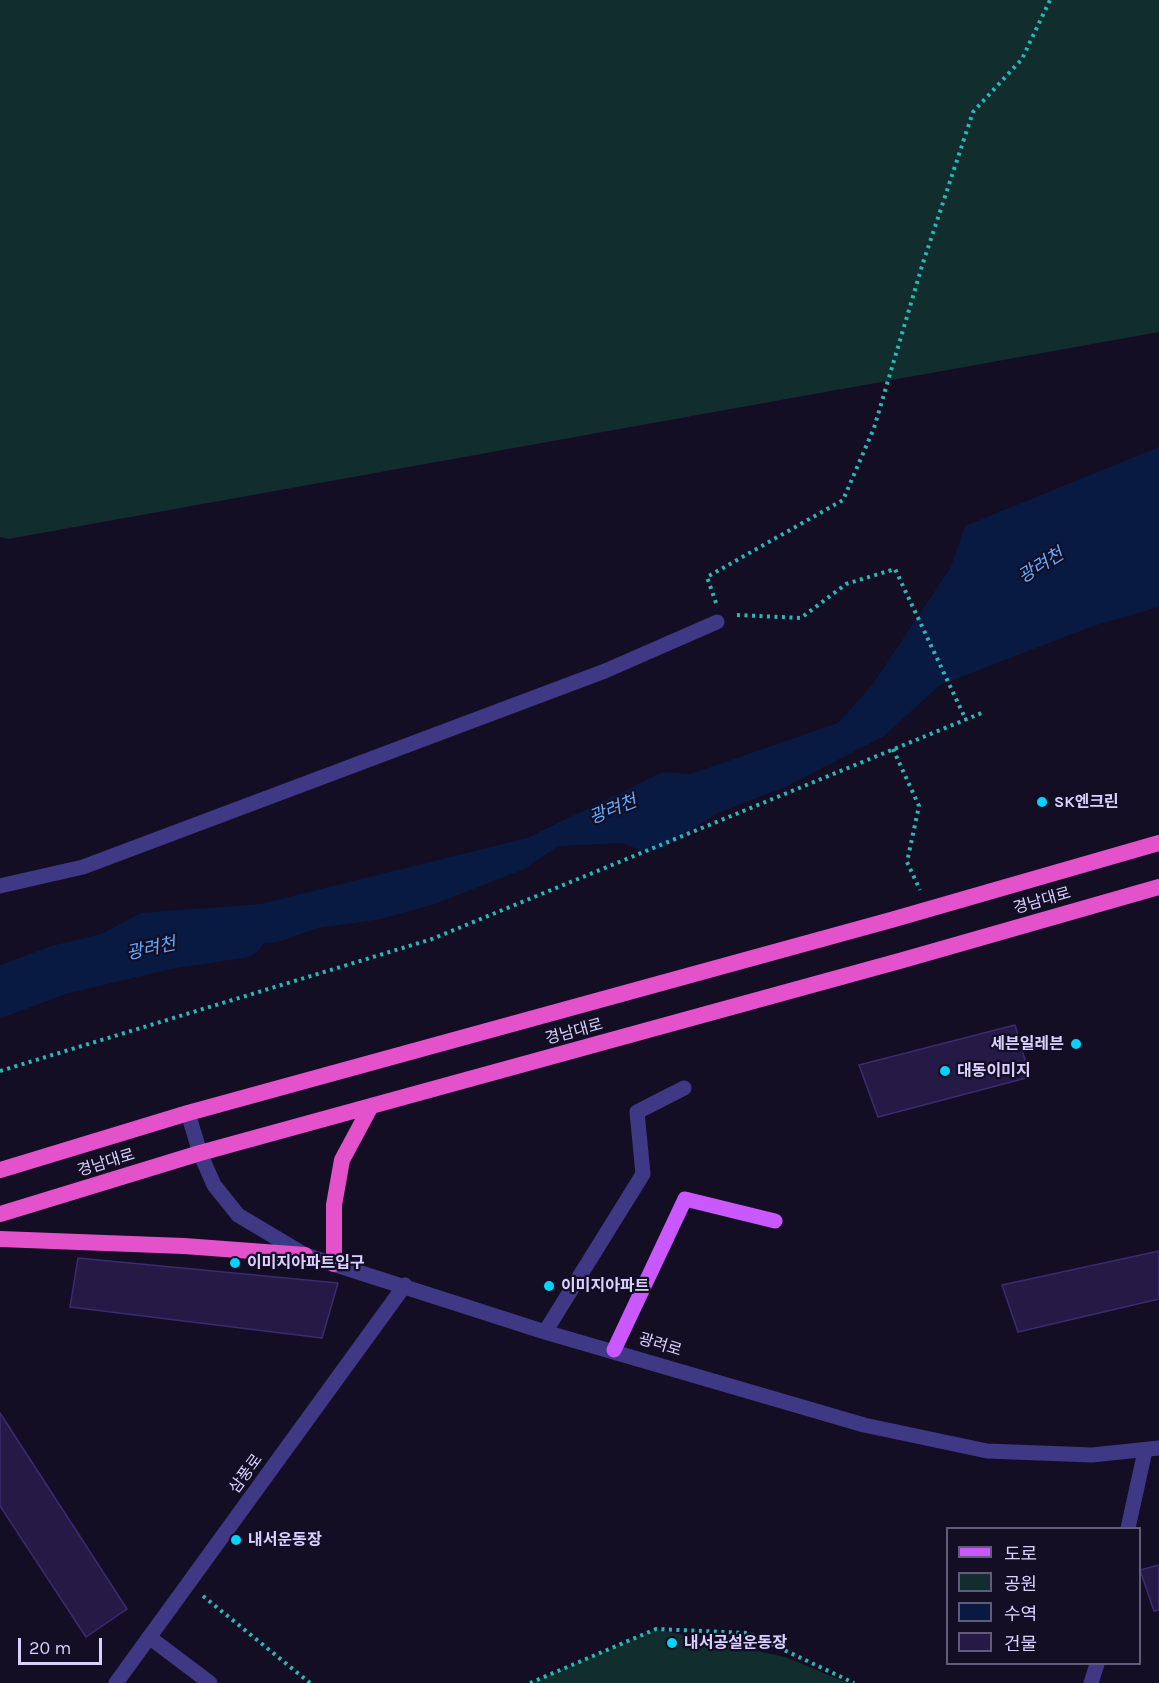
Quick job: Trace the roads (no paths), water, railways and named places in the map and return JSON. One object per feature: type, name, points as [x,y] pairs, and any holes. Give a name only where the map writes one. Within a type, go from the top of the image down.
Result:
[{"type":"highway","name":"경남대로","points":[[0,1170],[188,1113],[928,910],[1159,843]]},
{"type":"highway","name":"경남대로","points":[[0,1214],[200,1153],[903,960],[1159,887]]},
{"type":"highway","points":[[334,1264],[334,1205],[342,1160],[371,1106]]},
{"type":"highway","points":[[0,1239],[184,1246],[305,1255]]},
{"type":"main road","points":[[614,1350],[685,1199],[775,1221]]},
{"type":"street","points":[[0,886],[83,867],[605,671],[717,622]]},
{"type":"street","points":[[545,1332],[644,1174],[637,1112],[684,1088]]},
{"type":"street","name":"광려로","points":[[188,1113],[200,1153],[214,1185],[238,1215],[305,1255],[405,1285],[545,1332],[614,1350],[864,1425],[987,1451],[1092,1455],[1152,1450]]},
{"type":"street","name":"삼풍로","points":[[116,1683],[405,1285]]},
{"type":"street","points":[[1128,1527],[1152,1450]]},
{"type":"street","points":[[149,1637],[210,1683]]},
{"type":"street","points":[[1091,1683],[1097,1665]]},
{"type":"water","points":[[1159,447],[1159,607],[1093,626],[940,685],[884,736],[785,787],[718,813],[661,849],[644,852],[623,843],[558,846],[524,869],[435,904],[381,919],[318,928],[281,941],[254,945],[131,943],[0,1010],[0,975],[54,959],[141,913],[261,904],[527,838],[663,772],[691,774],[838,723],[873,684],[951,567],[965,526]]},
{"type":"waterway","name":"광려천","points":[[0,992],[58,970],[168,944],[241,933]]},
{"type":"place","name":"SK엔크린","points":[[1042,802]]},
{"type":"place","name":"세븐일레븐","points":[[1076,1044]]},
{"type":"place","name":"대동이미지","points":[[945,1071]]},
{"type":"place","name":"이미지아파트입구","points":[[235,1263]]},
{"type":"place","name":"이미지아파트","points":[[549,1286]]},
{"type":"place","name":"내서운동장","points":[[236,1540]]},
{"type":"place","name":"내서공설운동장","points":[[672,1643]]}]
